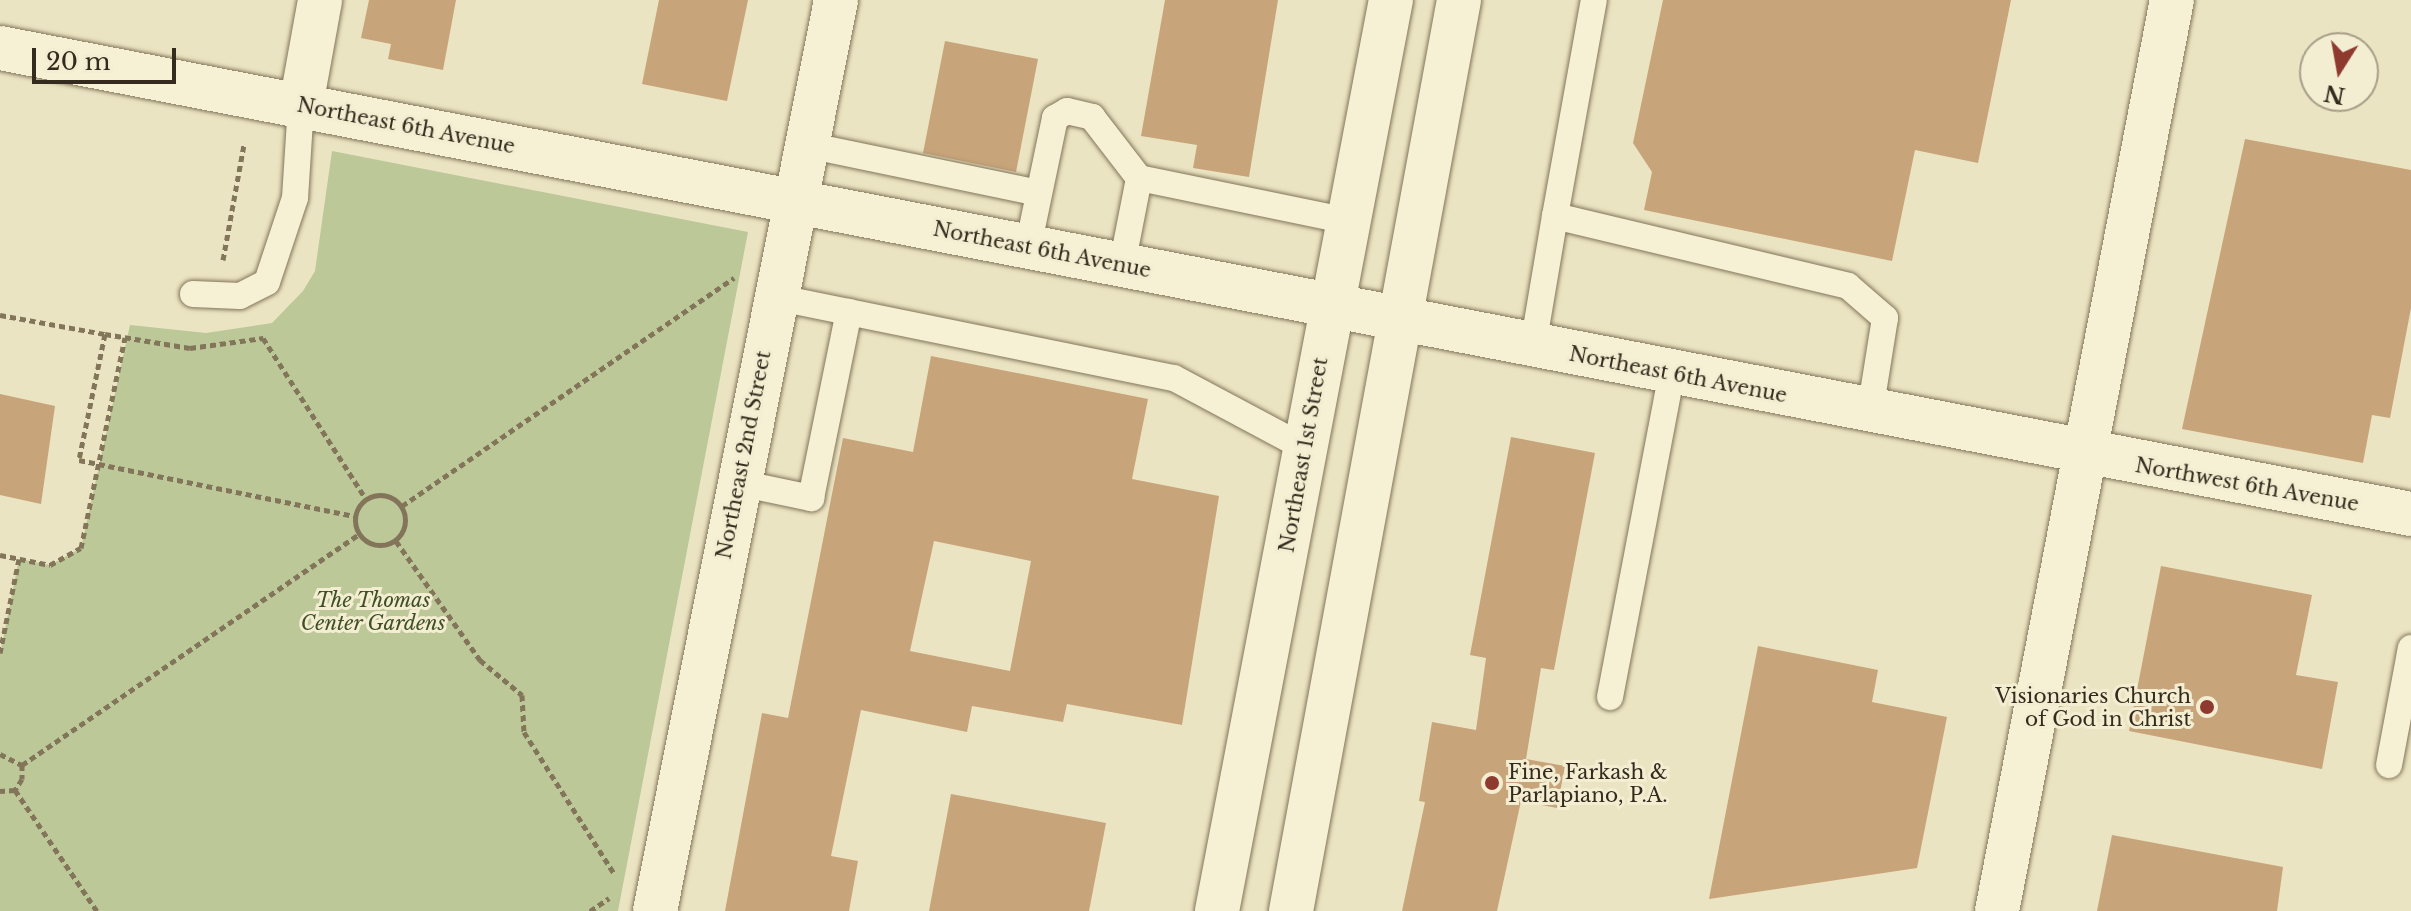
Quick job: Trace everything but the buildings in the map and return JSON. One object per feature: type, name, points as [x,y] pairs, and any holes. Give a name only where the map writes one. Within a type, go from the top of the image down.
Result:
[{"type":"street","points":[[301,105],[320,0]]},
{"type":"street","name":"Northeast 2nd Street","points":[[640,900],[739,483],[760,284],[794,202],[836,0]]},
{"type":"street","name":"Northeast 1st Street","points":[[1217,911],[1250,754],[1331,305],[1391,0]]},
{"type":"street","points":[[1291,911],[1459,0]]},
{"type":"street","points":[[1997,911],[2172,0]]},
{"type":"street","name":"Northeast 6th Avenue","points":[[0,48],[1331,305],[2083,455]]},
{"type":"street","name":"Northwest 6th Avenue","points":[[2083,455],[2411,514]]},
{"type":"street","points":[[1250,754],[1318,767]]},
{"type":"lane","points":[[1533,346],[1594,0]]},
{"type":"lane","points":[[193,294],[240,296],[267,282],[295,198],[301,105]]},
{"type":"lane","points":[[1028,247],[1049,134],[1067,111],[1092,117],[1139,178],[1348,221]]},
{"type":"lane","points":[[807,145],[1038,193]]},
{"type":"lane","points":[[1122,265],[1139,178]]},
{"type":"lane","points":[[1555,216],[1848,286],[1885,318],[1870,412]]},
{"type":"lane","points":[[760,284],[849,312],[1174,378],[1305,448]]},
{"type":"lane","points":[[739,483],[811,498],[849,312]]},
{"type":"lane","points":[[1610,697],[1672,373]]},
{"type":"lane","points":[[2389,765],[2411,648]]},
{"type":"path","points":[[222,264],[246,135]]},
{"type":"path","points":[[402,506],[760,284]]},
{"type":"path","points":[[1,314],[190,348],[263,338],[366,499]]},
{"type":"path","points":[[105,334],[79,460],[355,516]]},
{"type":"path","points":[[0,555],[50,565],[81,548],[125,338]]},
{"type":"path","points":[[385,496],[402,506],[405,525],[396,541],[376,546],[359,534],[355,516],[366,499],[385,496]]},
{"type":"path","points":[[97,911],[15,790],[22,765],[359,534]]},
{"type":"path","points":[[396,541],[480,660],[522,695],[524,732],[640,900]]},
{"type":"path","points":[[0,653],[19,559]]},
{"type":"path","points":[[0,754],[22,765]]},
{"type":"path","points":[[0,791],[15,790]]},
{"type":"green space","name":"The Thomas Center Gardens","points":[[332,151],[748,232],[618,911],[0,911],[0,654],[19,559],[50,565],[81,548],[130,325],[206,333],[272,323],[303,291],[315,271]]},
{"type":"place","name":"Visionaries Church of God in Christ","points":[[2207,707]]},
{"type":"place","name":"Fine, Farkash & Parlapiano, P.A.","points":[[1492,783]]}]
